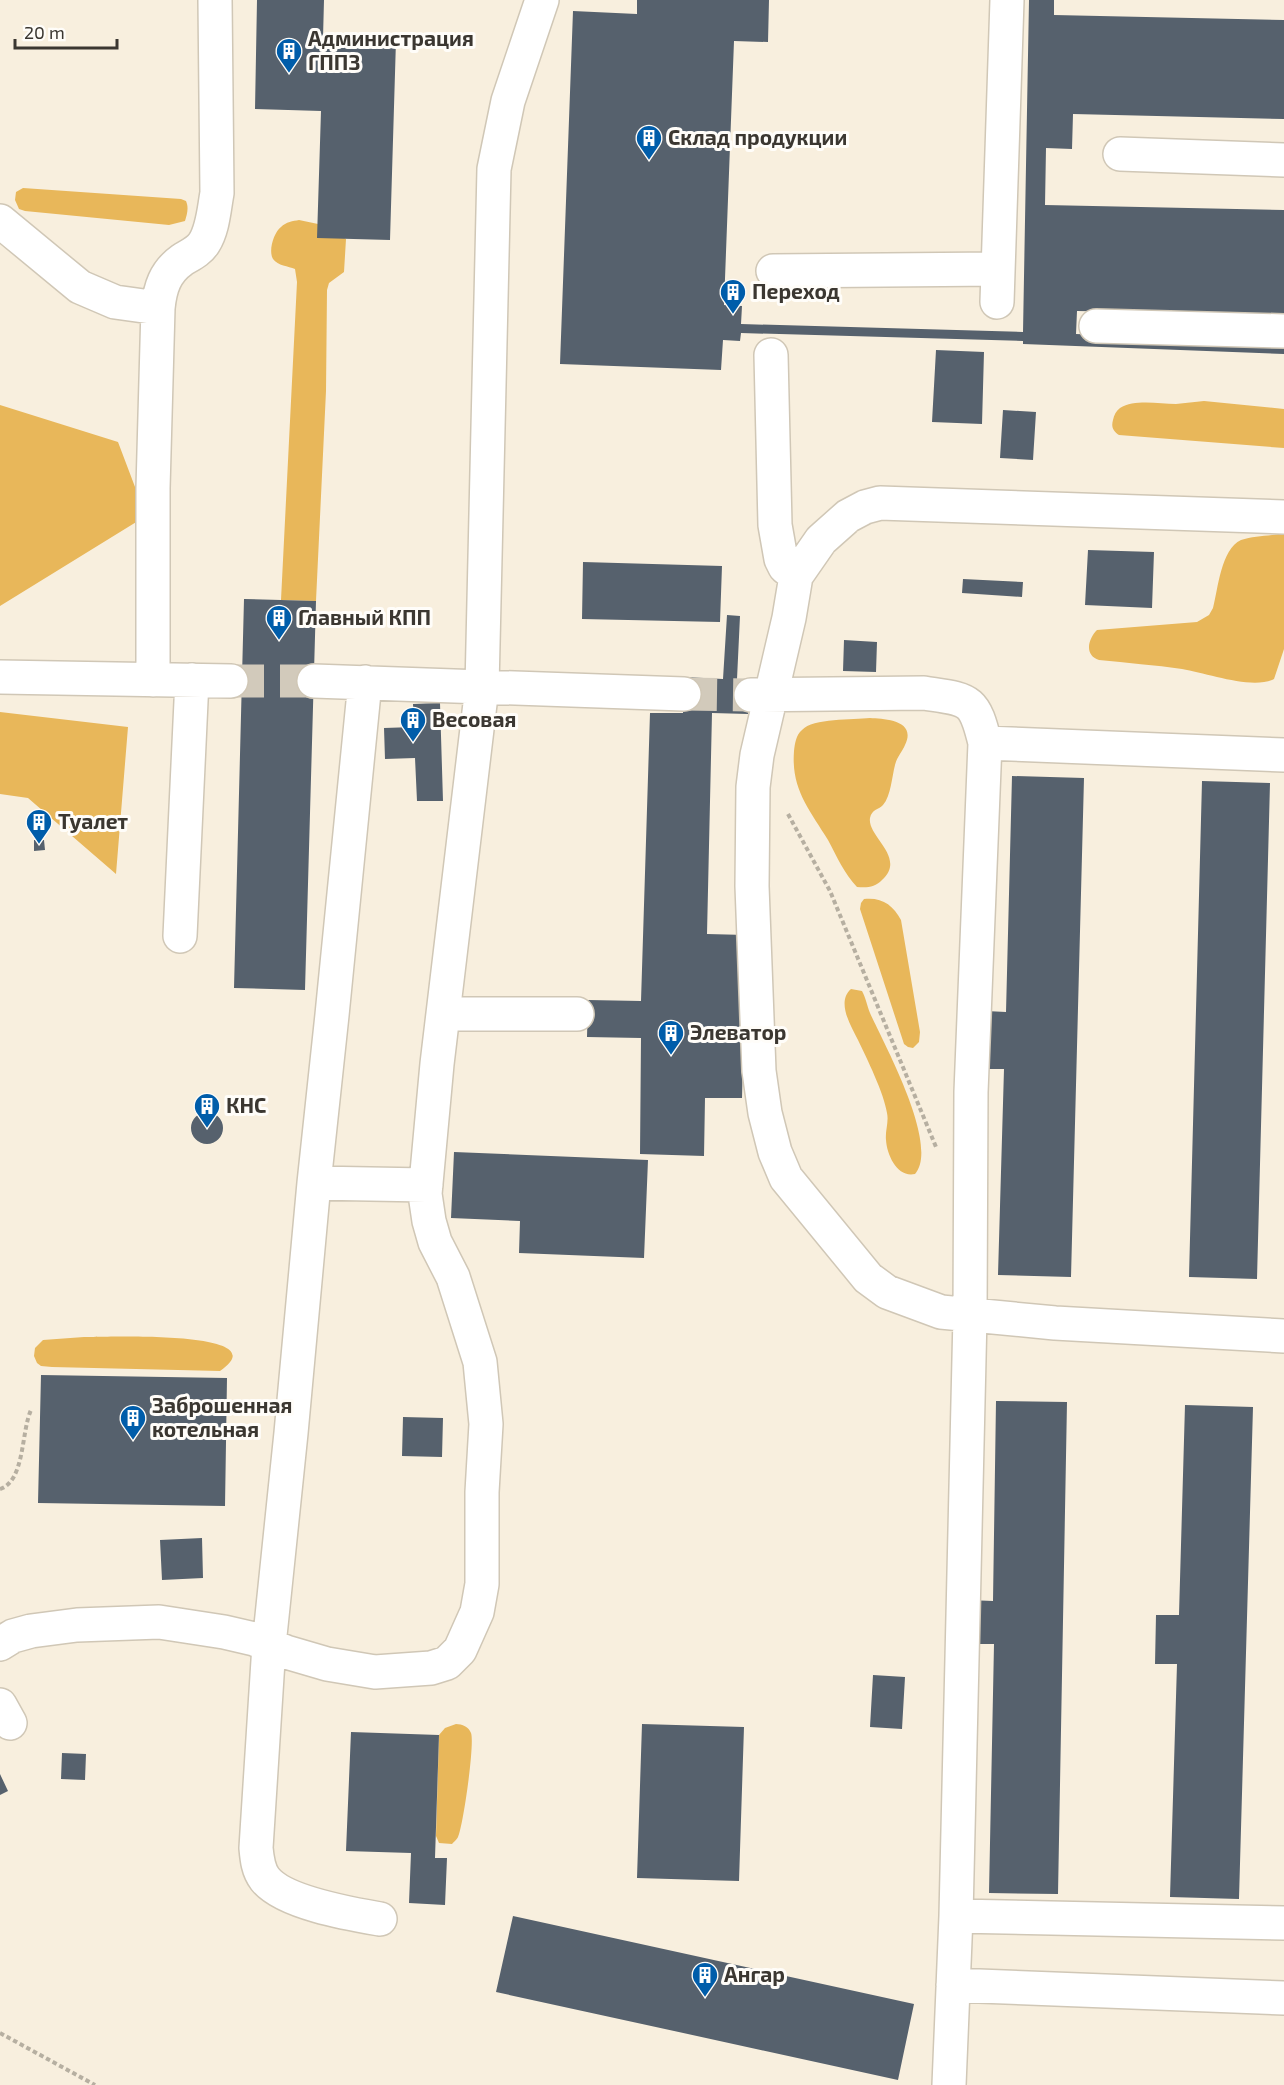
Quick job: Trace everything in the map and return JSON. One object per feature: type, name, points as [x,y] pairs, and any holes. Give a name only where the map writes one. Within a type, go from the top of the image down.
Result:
[{"type":"street","points":[[153,680],[153,488],[158,308],[163,282],[172,268],[196,252],[205,242],[212,221],[217,193],[215,0]]},
{"type":"street","points":[[0,1644],[13,1636],[31,1631],[77,1625],[159,1622],[224,1632],[254,1639],[327,1664],[375,1672],[432,1668],[447,1663],[460,1650],[477,1612],[482,1584],[482,1492],[486,1424],[480,1362],[453,1278],[435,1242],[429,1221],[426,1185],[482,687],[494,169],[508,101],[542,0]]},
{"type":"street","points":[[997,302],[1007,0]]},
{"type":"street","points":[[1120,154],[1284,160]]},
{"type":"street","points":[[0,221],[80,287],[115,302],[158,308]]},
{"type":"street","points":[[773,271],[998,269]]},
{"type":"street","points":[[1096,326],[1284,331]]},
{"type":"street","points":[[771,356],[775,525],[781,558],[785,567],[796,576]]},
{"type":"street","points":[[1284,518],[880,503],[865,507],[848,516],[821,540],[796,576],[789,618],[760,695],[754,777],[752,886],[759,1071],[765,1113],[775,1152],[786,1178],[868,1278],[887,1292],[941,1312],[1054,1323],[1284,1336]]},
{"type":"street","points":[[0,677],[231,681]]},
{"type":"street","points":[[180,936],[192,680]]},
{"type":"street","points":[[314,681],[684,694]]},
{"type":"street","points":[[364,682],[291,1433],[268,1645],[256,1848],[258,1865],[266,1880],[289,1894],[340,1912],[380,1919]]},
{"type":"street","points":[[760,695],[924,693],[952,697],[963,700],[978,716],[985,743],[972,1081],[970,1316],[956,1916],[949,2085]]},
{"type":"street","points":[[985,743],[1284,755]]},
{"type":"street","points":[[444,1014],[577,1014]]},
{"type":"street","points":[[314,1183],[426,1185]]},
{"type":"street","points":[[956,1916],[1284,1923]]},
{"type":"street","points":[[953,1985],[1284,1998]]},
{"type":"path","points":[[785,808],[830,891],[939,1154]]},
{"type":"path","points":[[0,1489],[7,1487],[16,1475],[31,1410]]},
{"type":"path","points":[[0,2033],[95,2085]]},
{"type":"shaded area","points":[[23,188],[181,199],[186,201],[187,211],[185,221],[169,225],[25,211],[19,209],[15,200],[16,192]]},
{"type":"shaded area","points":[[299,220],[318,224],[346,239],[344,272],[329,283],[327,290],[326,391],[316,601],[281,600],[297,282],[295,269],[275,261],[271,251],[278,229],[287,223]]},
{"type":"shaded area","points":[[1204,401],[1284,409],[1284,448],[1119,435],[1112,427],[1116,412],[1126,405]]},
{"type":"shaded area","points":[[0,405],[118,442],[146,516],[0,606]]},
{"type":"shaded area","points":[[1284,535],[1284,649],[1274,679],[1265,682],[1242,682],[1182,669],[1099,660],[1094,658],[1089,651],[1091,638],[1097,630],[1197,622],[1209,615],[1213,608],[1225,560],[1234,545],[1241,540]]},
{"type":"shaded area","points":[[0,712],[128,727],[116,874],[28,798],[0,794]]},
{"type":"shaded area","points":[[870,718],[898,722],[907,730],[908,737],[896,762],[886,801],[874,811],[870,818],[874,832],[888,855],[889,872],[877,884],[857,887],[844,870],[798,788],[795,777],[794,751],[798,734],[807,726],[824,721]]},
{"type":"shaded area","points":[[864,899],[876,899],[886,903],[901,920],[920,1032],[919,1042],[913,1048],[904,1044],[860,909]]},
{"type":"shaded area","points":[[851,989],[862,991],[865,996],[870,1013],[907,1094],[920,1141],[921,1160],[915,1174],[903,1173],[891,1159],[886,1140],[885,1105],[875,1076],[846,1014],[845,1000]]},
{"type":"shaded area","points":[[84,1337],[180,1338],[208,1342],[227,1348],[233,1357],[220,1371],[52,1367],[41,1366],[37,1363],[34,1356],[35,1348],[43,1340]]},
{"type":"shaded area","points":[[456,1724],[465,1726],[471,1733],[468,1785],[458,1838],[452,1844],[439,1843],[436,1836],[439,1735],[445,1728]]},
{"type":"building","points":[[257,0],[324,0],[323,38],[396,40],[390,240],[317,238],[321,111],[255,109]]},
{"type":"building","points":[[637,0],[769,0],[768,42],[734,41],[724,305],[742,306],[741,324],[1023,332],[1029,0],[1054,0],[1054,15],[1284,20],[1284,119],[1073,114],[1072,149],[1046,148],[1045,205],[1284,210],[1284,315],[1077,311],[1076,334],[1284,343],[1284,354],[1023,344],[1023,341],[741,333],[740,341],[723,340],[721,370],[560,364],[573,11],[637,14]]},
{"type":"building","points":[[936,350],[984,352],[982,424],[932,422]]},
{"type":"building","points":[[1003,410],[1036,412],[1033,460],[1000,458]]},
{"type":"building","points":[[1088,550],[1154,552],[1152,608],[1085,605]]},
{"type":"building","points":[[583,562],[722,566],[720,622],[582,619]]},
{"type":"building","points":[[963,579],[1023,582],[1022,597],[962,593]]},
{"type":"building","points":[[244,599],[316,601],[305,990],[234,988]]},
{"type":"building","points":[[727,615],[740,616],[737,679],[749,679],[748,714],[712,713],[707,934],[746,935],[742,1098],[705,1098],[704,1156],[640,1154],[641,1038],[587,1037],[588,1000],[641,1001],[650,713],[683,713],[684,677],[723,679]]},
{"type":"building","points":[[844,640],[877,642],[876,672],[843,671]]},
{"type":"building","name":"Весовая","points":[[440,703],[443,801],[417,801],[415,758],[385,759],[384,728],[414,727],[413,704]]},
{"type":"building","points":[[1012,776],[1084,778],[1071,1277],[998,1275],[1004,1069],[985,1069],[986,1011],[1006,1012]]},
{"type":"building","points":[[1202,781],[1270,783],[1257,1279],[1189,1277]]},
{"type":"building","name":"Туалет","points":[[34,840],[44,840],[45,850],[34,851]]},
{"type":"building","name":"КНС","points":[[207,1112],[218,1117],[223,1128],[218,1139],[207,1144],[196,1139],[191,1128],[196,1117]]},
{"type":"building","points":[[454,1152],[648,1160],[644,1258],[519,1253],[520,1221],[451,1218]]},
{"type":"building","name":"Заброшенная котельная","points":[[41,1375],[227,1378],[225,1506],[38,1503]]},
{"type":"building","points":[[996,1401],[1067,1402],[1058,1894],[989,1893],[994,1644],[967,1644],[968,1600],[993,1601]]},
{"type":"building","points":[[1185,1405],[1253,1407],[1239,1899],[1170,1897],[1177,1664],[1155,1664],[1156,1615],[1179,1615]]},
{"type":"building","points":[[403,1417],[443,1418],[442,1457],[402,1456]]},
{"type":"building","points":[[202,1538],[203,1578],[162,1580],[160,1540]]},
{"type":"building","points":[[873,1675],[905,1677],[902,1729],[870,1727]]},
{"type":"building","points":[[642,1724],[744,1727],[739,1881],[637,1878]]},
{"type":"building","points":[[351,1732],[439,1735],[435,1858],[447,1858],[445,1905],[409,1903],[411,1853],[346,1851]]},
{"type":"building","points":[[62,1753],[86,1754],[85,1780],[61,1779]]},
{"type":"building","points":[[0,1774],[8,1791],[0,1795]]},
{"type":"building","name":"Ангар","points":[[513,1916],[914,2004],[898,2080],[496,1992]]},
{"type":"tunnel","points":[[231,681],[314,681]]},
{"type":"tunnel","points":[[684,694],[749,695]]},
{"type":"place","name":"Администрация ГППЗ","points":[[289,74]]},
{"type":"place","name":"Склад продукции","points":[[649,161]]},
{"type":"place","name":"Переход","points":[[733,315]]},
{"type":"place","name":"Главный КПП","points":[[279,641]]},
{"type":"place","name":"Весовая","points":[[413,743]]},
{"type":"place","name":"Туалет","points":[[39,845]]},
{"type":"place","name":"Элеватор","points":[[671,1056]]},
{"type":"place","name":"КНС","points":[[207,1129]]},
{"type":"place","name":"Заброшенная котельная","points":[[133,1441]]},
{"type":"place","name":"Ангар","points":[[705,1998]]}]
